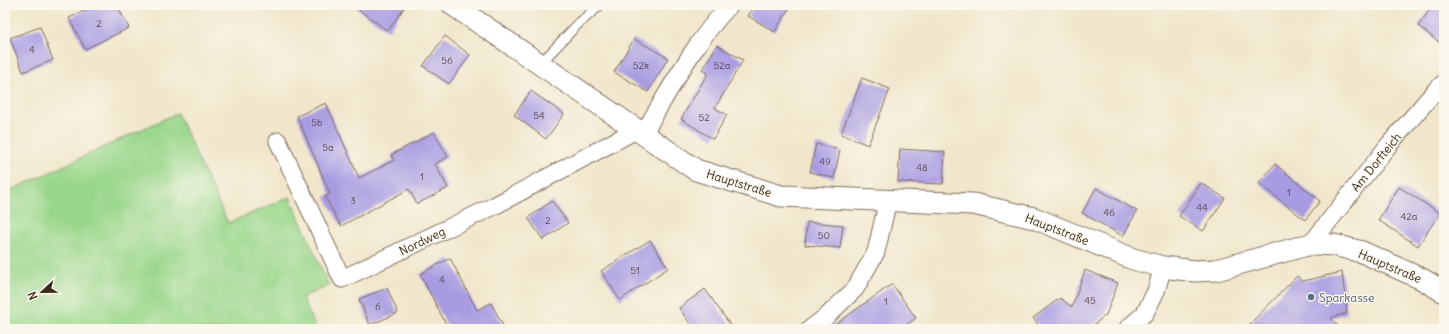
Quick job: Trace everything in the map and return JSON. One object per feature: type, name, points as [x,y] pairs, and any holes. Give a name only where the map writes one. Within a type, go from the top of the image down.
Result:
[{"type":"street","name":"Hauptstraße","points":[[453,5],[696,170],[781,196],[973,204],[1034,218],[1133,259],[1164,267],[1195,271],[1216,270],[1311,244],[1334,245],[1362,252],[1422,279],[1444,292]]},
{"type":"street","points":[[640,132],[702,38],[717,18],[730,5]]},
{"type":"street","name":"Am Dorfteich","points":[[1311,244],[1387,147],[1436,90],[1444,83]]},
{"type":"street","name":"Nordweg","points":[[278,142],[342,279],[494,206],[640,132]]},
{"type":"street","points":[[810,329],[827,316],[855,289],[876,252],[888,200]]},
{"type":"street","points":[[1127,329],[1145,313],[1156,291],[1164,267]]},
{"type":"lane","points":[[540,64],[577,25],[600,5]]},
{"type":"green space","points":[[177,113],[228,223],[290,197],[329,286],[302,297],[316,329],[5,329],[5,193]]},
{"type":"building","points":[[96,5],[117,5],[129,28],[85,49],[69,18]]},
{"type":"building","points":[[352,5],[406,5],[388,31]]},
{"type":"building","points":[[755,5],[791,5],[775,32],[748,16]]},
{"type":"building","points":[[1433,5],[1444,5],[1444,46],[1418,26]]},
{"type":"building","points":[[40,27],[53,60],[23,72],[10,38]]},
{"type":"building","points":[[445,36],[470,55],[449,84],[423,66]]},
{"type":"building","points":[[634,39],[668,58],[648,92],[614,72]]},
{"type":"building","points":[[717,45],[743,60],[715,108],[727,115],[713,139],[681,119],[708,73],[702,70]]},
{"type":"building","points":[[862,78],[890,89],[868,145],[841,134]]},
{"type":"building","points":[[531,91],[564,114],[546,139],[514,115]]},
{"type":"building","points":[[326,103],[359,178],[394,160],[391,155],[434,132],[448,157],[435,164],[448,188],[417,204],[409,189],[341,226],[325,197],[330,194],[297,116]]},
{"type":"building","points":[[816,144],[840,150],[834,178],[810,172]]},
{"type":"building","points":[[900,149],[945,152],[943,184],[898,182]]},
{"type":"building","points":[[1275,164],[1320,201],[1305,220],[1259,183]]},
{"type":"building","points":[[1201,183],[1225,198],[1203,231],[1179,216]]},
{"type":"building","points":[[1399,187],[1440,213],[1418,246],[1378,220]]},
{"type":"building","points":[[1096,188],[1137,211],[1123,236],[1082,213]]},
{"type":"building","points":[[552,201],[568,223],[543,240],[528,218]]},
{"type":"building","points":[[807,222],[843,225],[840,248],[805,245]]},
{"type":"building","points":[[650,240],[668,268],[620,300],[601,271]]},
{"type":"building","points":[[450,258],[477,310],[491,303],[505,329],[442,329],[447,326],[420,274]]},
{"type":"building","points":[[1085,270],[1118,283],[1106,315],[1088,329],[1042,329],[1033,318],[1060,298],[1072,307]]},
{"type":"building","name":"Sparkasse","points":[[1342,272],[1347,313],[1331,318],[1341,329],[1245,329],[1297,276],[1303,281]]},
{"type":"building","points":[[892,284],[916,318],[901,329],[829,329]]},
{"type":"building","points":[[387,288],[398,313],[370,325],[359,299]]},
{"type":"building","points":[[705,289],[733,329],[694,329],[679,308]]},
{"type":"place","name":"Sparkasse","points":[[1311,297]]}]
